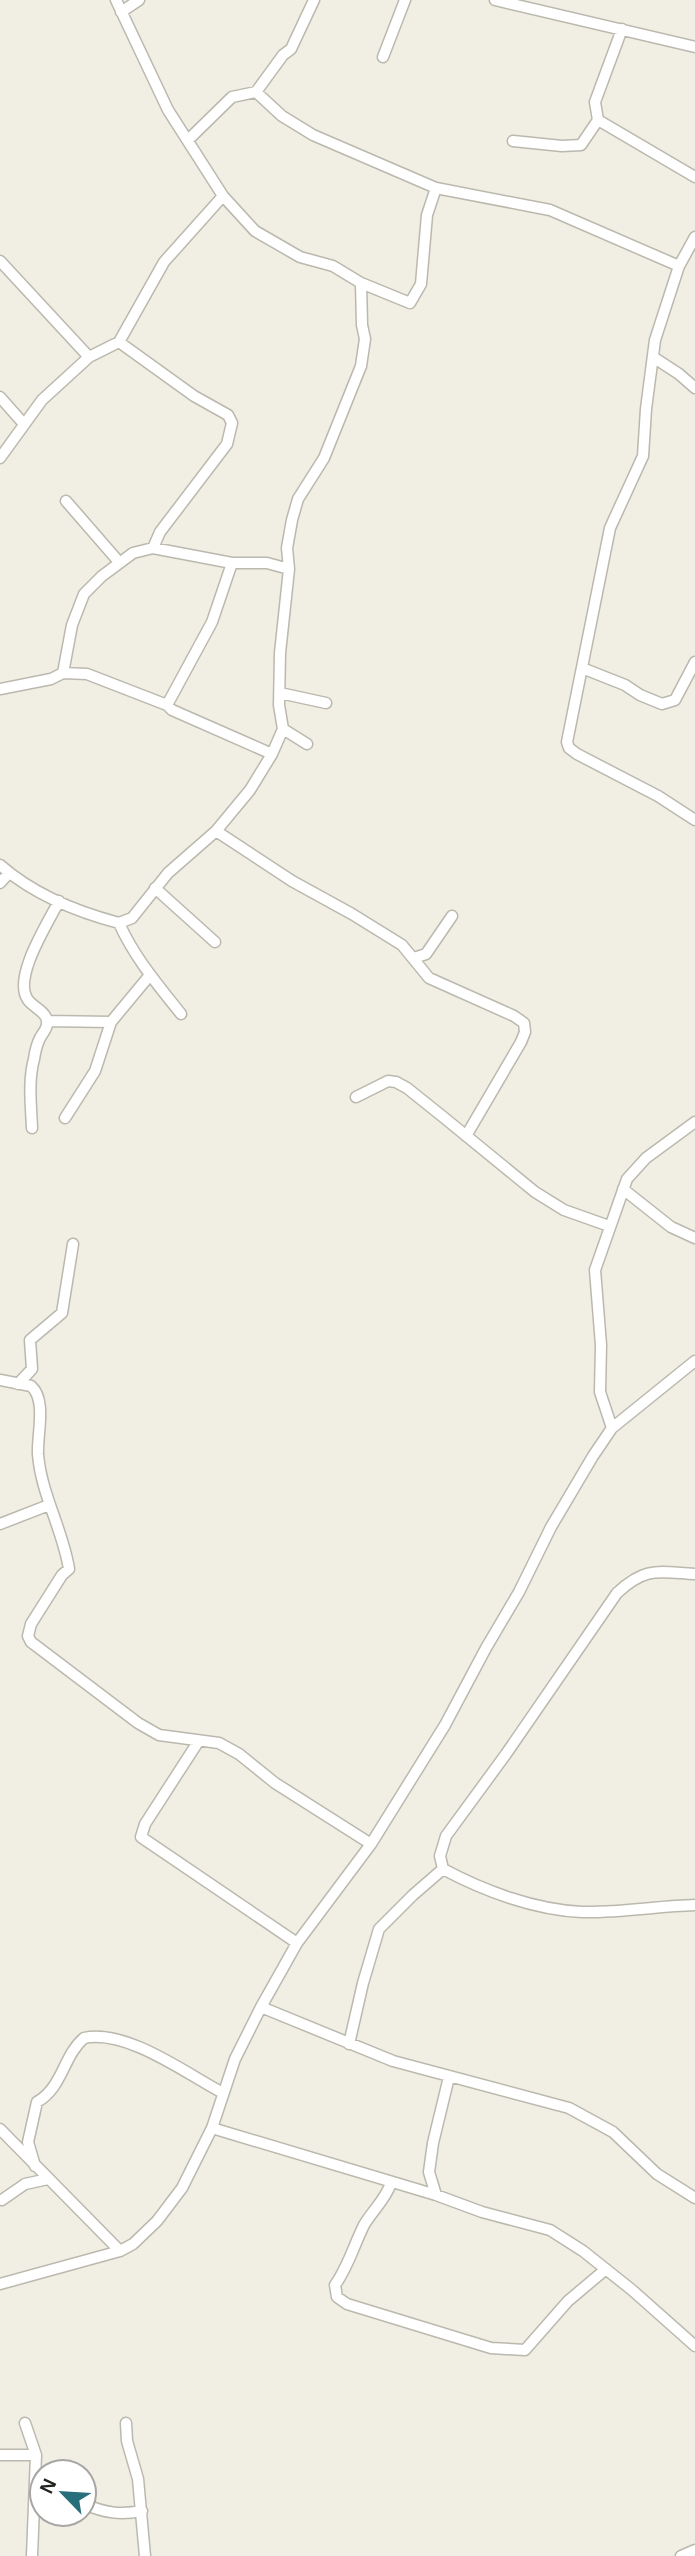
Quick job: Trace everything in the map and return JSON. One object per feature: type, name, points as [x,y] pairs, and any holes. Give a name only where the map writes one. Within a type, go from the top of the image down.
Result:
[{"type":"street","points":[[116,0],[168,110],[223,196],[256,232],[300,257],[333,266],[361,284],[410,303],[421,284],[427,215],[436,188]]},
{"type":"street","points":[[121,12],[139,0]]},
{"type":"street","points":[[188,140],[232,97],[256,92],[283,55],[291,49],[314,0]]},
{"type":"street","points":[[383,57],[405,0]]},
{"type":"street","points":[[495,0],[695,47]]},
{"type":"street","points":[[513,141],[562,146],[581,145],[598,120],[595,102],[622,29]]},
{"type":"street","points":[[256,92],[282,116],[313,135],[436,188],[550,210],[678,266]]},
{"type":"street","points":[[598,120],[695,177]]},
{"type":"street","points":[[0,458],[42,400],[89,357],[119,342],[164,262],[223,196]]},
{"type":"street","points":[[695,237],[678,266],[655,340],[643,456],[610,528],[567,741],[569,748],[658,796],[695,820]]},
{"type":"street","points":[[0,261],[89,357]]},
{"type":"street","points":[[0,280],[9,270]]},
{"type":"street","points":[[0,865],[17,880],[59,901],[119,923],[132,918],[168,873],[216,831],[250,790],[272,754],[283,729],[280,693],[289,569],[287,548],[298,499],[324,458],[361,366],[365,339],[361,284]]},
{"type":"street","points":[[119,342],[194,396],[228,415],[232,423],[227,444],[160,533],[153,548]]},
{"type":"street","points":[[653,357],[695,388]]},
{"type":"street","points":[[0,397],[23,423]]},
{"type":"street","points":[[66,501],[119,562]]},
{"type":"street","points":[[63,673],[69,653],[72,625],[84,594],[133,553],[153,548],[232,563],[267,563],[289,569]]},
{"type":"street","points":[[167,705],[212,622],[232,563]]},
{"type":"street","points":[[582,668],[625,685],[662,704],[675,700],[695,662]]},
{"type":"street","points":[[0,689],[51,679],[63,673],[87,674],[167,705],[172,710],[272,754]]},
{"type":"street","points":[[280,693],[326,703]]},
{"type":"street","points":[[283,729],[307,744]]},
{"type":"street","points":[[216,831],[301,887],[402,945],[429,978],[524,1023],[525,1032],[521,1042],[466,1136]]},
{"type":"street","points":[[0,883],[9,873]]},
{"type":"street","points":[[155,888],[215,942]]},
{"type":"street","points":[[32,1128],[32,1068],[47,1021],[46,1016],[28,1000],[24,978],[30,959],[59,901]]},
{"type":"street","points":[[414,958],[426,954],[452,916]]},
{"type":"street","points":[[119,923],[126,939],[150,975],[181,1014]]},
{"type":"street","points":[[65,1118],[95,1071],[111,1023],[150,975]]},
{"type":"street","points":[[47,1021],[111,1023]]},
{"type":"street","points":[[356,1097],[388,1082],[396,1082],[545,1198],[564,1210],[609,1226]]},
{"type":"street","points":[[612,1428],[600,1392],[601,1345],[595,1270],[627,1179],[646,1157],[695,1122]]},
{"type":"street","points":[[623,1189],[671,1227],[695,1238]]},
{"type":"street","points":[[18,1384],[32,1369],[30,1340],[62,1313],[73,1244]]},
{"type":"street","points":[[0,2284],[120,2251],[133,2244],[157,2221],[182,2188],[212,2129],[235,2059],[297,1943],[371,1844],[446,1725],[519,1592],[551,1527],[612,1428],[695,1361]]},
{"type":"street","points":[[0,1380],[31,1386],[39,1396],[40,1473],[69,1569],[62,1575],[31,1625],[28,1636],[31,1642],[138,1723],[159,1735],[219,1743],[239,1754],[275,1783],[371,1844]]},
{"type":"street","points":[[0,1524],[49,1505]]},
{"type":"street","points":[[695,1574],[648,1572],[633,1578],[617,1592],[546,1697],[446,1836],[440,1856],[443,1869],[472,1884],[522,1902],[581,1912],[695,1905]]},
{"type":"street","points":[[198,1742],[145,1824],[141,1837],[297,1943]]},
{"type":"street","points":[[349,2044],[379,1929],[412,1895],[443,1869]]},
{"type":"street","points":[[261,2007],[393,2061],[569,2108],[613,2132],[657,2174],[695,2198]]},
{"type":"street","points":[[35,2166],[28,2141],[37,2102],[49,2095],[84,2038],[106,2038],[140,2047],[223,2093]]},
{"type":"street","points":[[436,2195],[429,2172],[449,2077]]},
{"type":"street","points":[[0,2129],[120,2251]]},
{"type":"street","points":[[212,2129],[436,2195],[482,2212],[550,2230],[606,2269],[695,2346]]},
{"type":"street","points":[[414,2190],[429,2172]]},
{"type":"street","points":[[2,2200],[25,2184],[48,2179]]},
{"type":"street","points":[[391,2183],[365,2223],[335,2286],[337,2297],[346,2304],[491,2348],[525,2350],[568,2301],[606,2269]]},
{"type":"street","points":[[25,2423],[36,2458]]},
{"type":"street","points":[[126,2423],[127,2441],[138,2479],[145,2556]]},
{"type":"street","points":[[0,2455],[36,2455]]},
{"type":"street","points":[[98,2510],[120,2515],[142,2511]]},
{"type":"street","points":[[32,2556],[35,2528]]},
{"type":"street","points":[[681,2556],[695,2550]]}]
